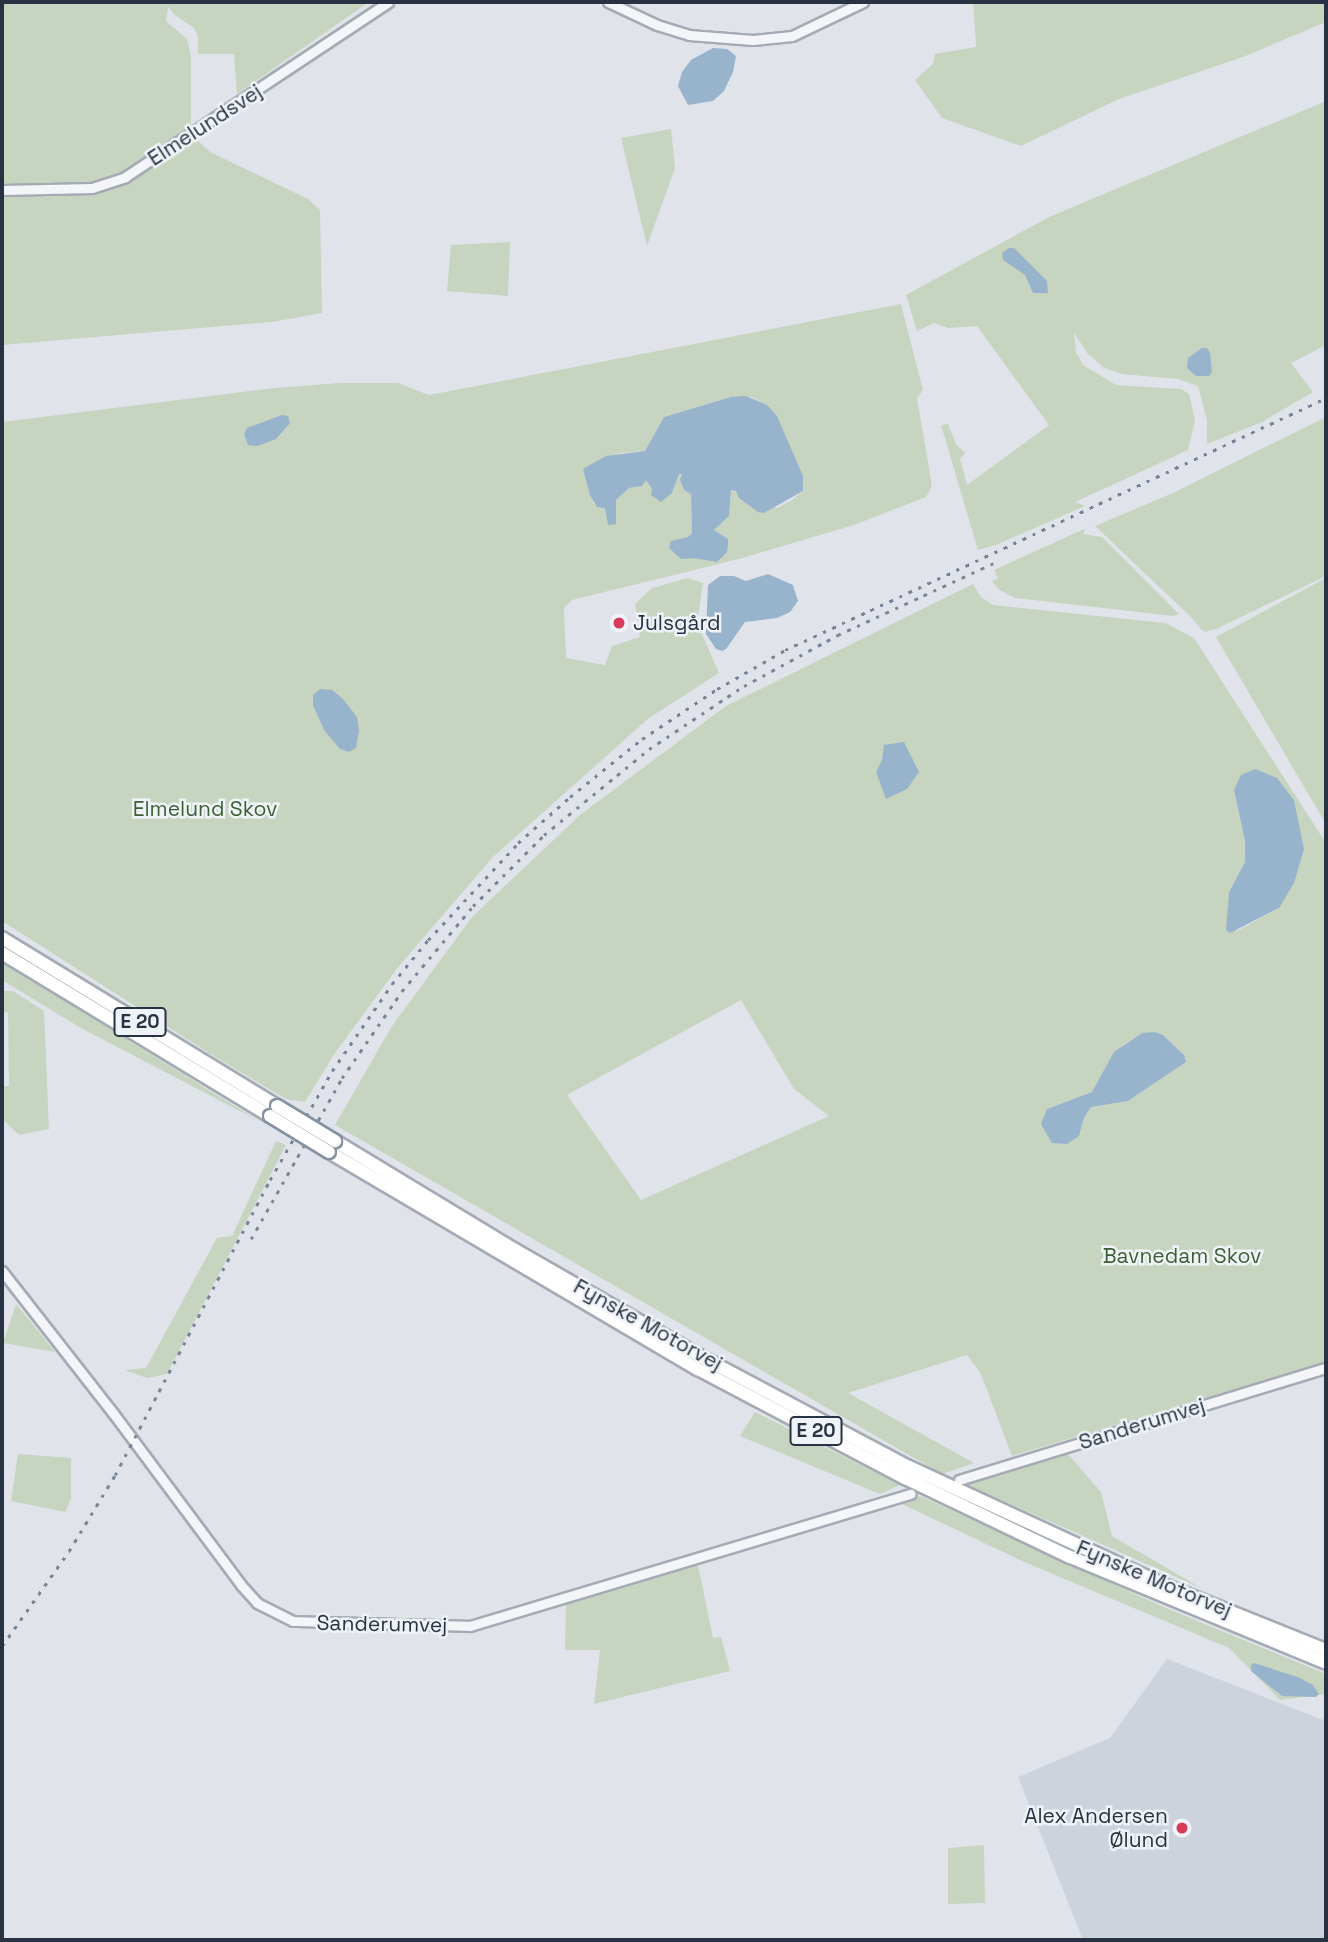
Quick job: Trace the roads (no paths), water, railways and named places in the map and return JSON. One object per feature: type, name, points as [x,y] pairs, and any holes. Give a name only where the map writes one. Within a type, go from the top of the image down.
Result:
[{"type":"highway","name":"Fynske Motorvej","points":[[2,938],[332,1147],[698,1369],[905,1478],[1092,1566],[1326,1663]]},
{"type":"highway","name":"Fynske Motorvej","points":[[2,953],[274,1111]]},
{"type":"highway","name":"Fynske Motorvej","points":[[332,1147],[686,1348],[909,1467],[1169,1587],[1326,1650]]},
{"type":"street","name":"Elmelundsvej","points":[[2,190],[92,188],[125,177],[388,2]]},
{"type":"street","points":[[608,2],[657,25],[689,35],[751,40],[792,36],[863,2]]},
{"type":"street","name":"Sanderumvej","points":[[2,1271],[113,1413],[241,1585],[257,1603],[293,1621],[470,1626],[911,1494]]},
{"type":"street","name":"Sanderumvej","points":[[959,1480],[1326,1368]]},
{"type":"water","points":[[713,48],[727,49],[736,56],[733,72],[724,91],[713,101],[688,105],[678,86],[682,72],[691,60]]},
{"type":"water","points":[[1014,248],[1047,281],[1048,293],[1033,293],[1025,275],[1003,260],[1002,253]]},
{"type":"water","points":[[1202,348],[1207,348],[1210,353],[1212,372],[1209,376],[1196,376],[1187,368],[1188,358]]},
{"type":"water","points":[[746,396],[767,405],[777,416],[803,476],[803,491],[764,513],[758,512],[739,498],[736,491],[731,490],[729,516],[714,530],[728,539],[727,552],[717,562],[681,559],[669,548],[671,541],[688,537],[692,533],[691,494],[684,490],[680,480],[682,474],[679,474],[672,493],[661,502],[651,495],[652,489],[646,480],[642,486],[629,488],[616,500],[616,524],[608,525],[605,508],[597,507],[590,495],[583,469],[606,456],[645,451],[664,417],[731,397]]},
{"type":"water","points":[[282,415],[288,416],[290,423],[276,439],[257,446],[248,445],[244,434],[247,428]]},
{"type":"water","points":[[768,574],[793,585],[798,601],[790,612],[777,618],[745,622],[726,649],[716,649],[706,634],[708,585],[720,576],[734,576],[746,581]]},
{"type":"water","points":[[320,689],[332,690],[357,717],[359,731],[356,748],[349,752],[340,749],[324,730],[313,705],[313,695]]},
{"type":"water","points":[[904,742],[919,772],[907,789],[886,799],[876,772],[882,760],[884,745]]},
{"type":"water","points":[[1255,769],[1277,778],[1294,800],[1304,849],[1294,883],[1279,908],[1230,933],[1226,930],[1229,892],[1245,862],[1245,841],[1234,790],[1241,775]]},
{"type":"water","points":[[1155,1032],[1163,1035],[1184,1055],[1186,1062],[1128,1101],[1091,1107],[1084,1118],[1079,1136],[1067,1144],[1052,1143],[1041,1124],[1047,1109],[1092,1092],[1114,1052],[1142,1033]]},
{"type":"water","points":[[1254,1663],[1300,1678],[1313,1685],[1319,1694],[1316,1697],[1282,1696],[1251,1671],[1251,1665]]},
{"type":"railway","points":[[2,1646],[69,1551],[115,1475],[270,1180],[332,1071],[392,984],[428,940],[518,843],[642,739],[717,689],[785,650],[1326,398]]},
{"type":"railway","points":[[251,1239],[342,1078],[402,991],[473,906],[544,835],[649,749],[744,686],[838,635],[996,562]]},
{"type":"place","name":"Julsgård","points":[[619,623]]},
{"type":"place","name":"Alex Andersen Ølund","points":[[1182,1828]]},
{"type":"park label","name":"Elmelund Skov","points":[[205,809]]},
{"type":"park label","name":"Bavnedam Skov","points":[[1182,1256]]}]
